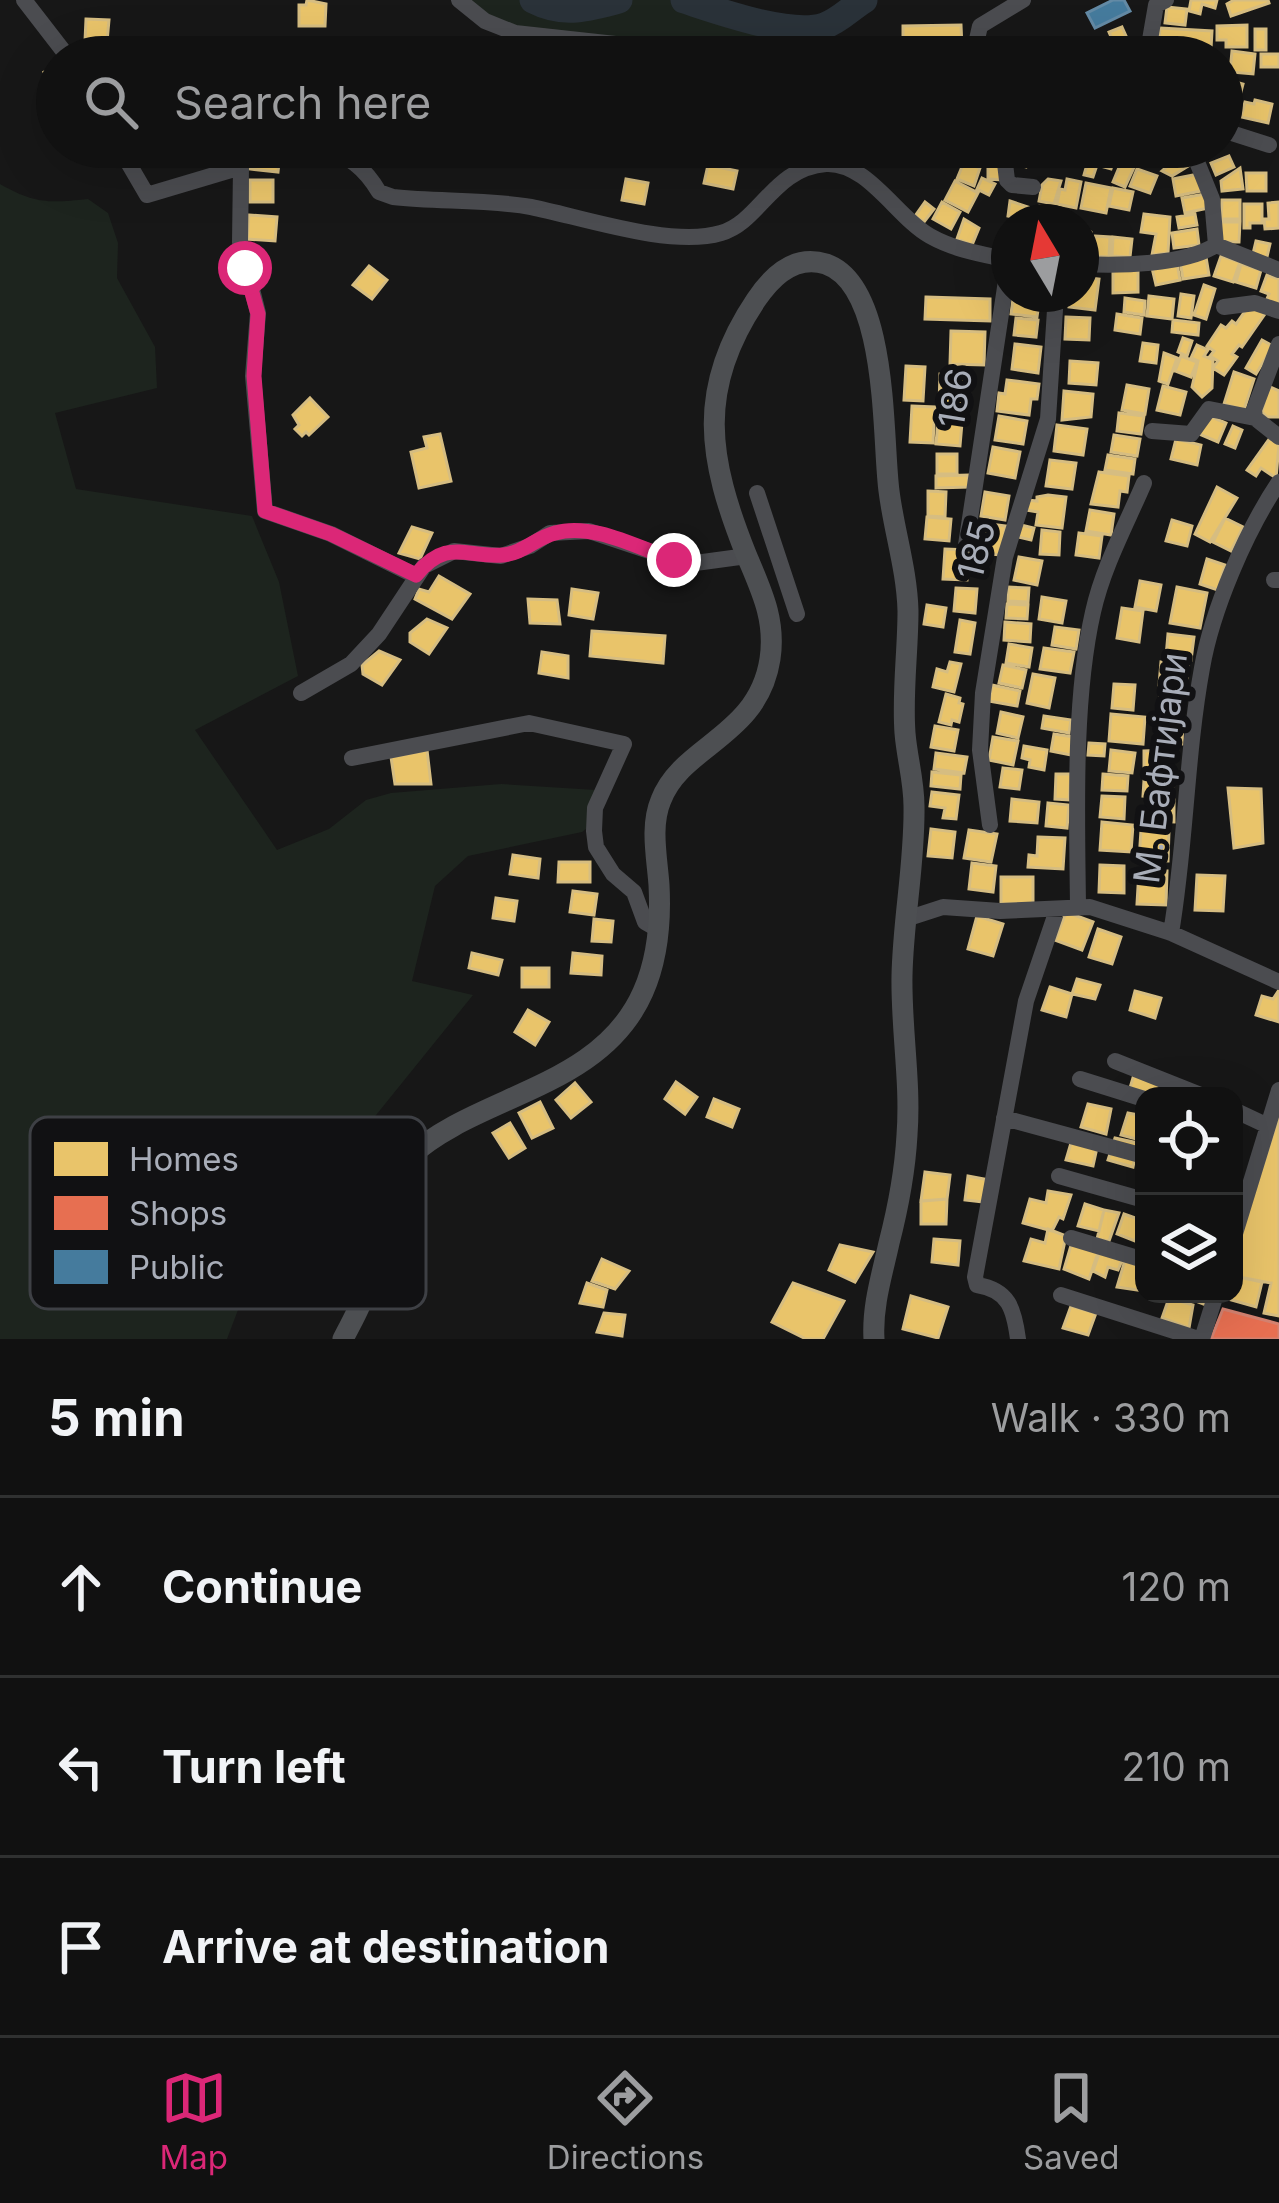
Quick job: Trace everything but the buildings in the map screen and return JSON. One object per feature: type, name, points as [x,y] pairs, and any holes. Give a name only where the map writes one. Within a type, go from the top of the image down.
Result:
[{"type":"main road","points":[[426,1147],[554,1078],[610,1039],[638,1004],[659,930],[656,828],[661,799],[676,778],[754,705],[770,664],[772,622],[726,497],[712,437],[716,388],[733,340],[773,278],[786,267],[821,262],[842,275],[861,306],[880,362],[886,466],[908,607],[905,733],[914,805],[902,973],[907,1142],[875,1306],[874,1339]]},
{"type":"main road","points":[[343,1339],[358,1309]]},
{"type":"street","points":[[24,0],[52,36]]},
{"type":"street","points":[[459,0],[485,21],[515,33],[542,36]]},
{"type":"street","points":[[978,36],[980,26],[1023,0]]},
{"type":"street","points":[[1149,36],[1156,5],[1166,0]]},
{"type":"street","points":[[1243,137],[1269,145]]},
{"type":"street","points":[[131,168],[147,195],[235,168]]},
{"type":"street","points":[[242,168],[240,242],[258,314],[254,376],[265,511],[331,534],[416,575]]},
{"type":"street","points":[[362,168],[379,192],[393,197],[528,206],[604,226],[698,236],[722,233],[737,225],[776,185],[813,168]]},
{"type":"street","points":[[846,168],[926,234],[955,248],[991,256]]},
{"type":"street","points":[[1006,168],[1012,185],[1033,187]]},
{"type":"street","points":[[1199,168],[1212,200],[1216,245]]},
{"type":"street","points":[[1099,264],[1147,263],[1216,245],[1279,270]]},
{"type":"street","points":[[1224,307],[1256,303],[1279,311]]},
{"type":"street","name":"186","points":[[966,544],[1001,312]]},
{"type":"street","name":"185","points":[[990,825],[980,749],[985,674],[1006,557],[1048,419],[1055,312]]},
{"type":"street","points":[[1255,418],[1255,401],[1279,344]]},
{"type":"street","points":[[1152,431],[1191,434],[1209,409],[1255,418],[1279,437]]},
{"type":"street","name":"М. Бафтијари","points":[[1172,933],[1202,663],[1226,590],[1279,482]]},
{"type":"street","points":[[1078,906],[1076,795],[1089,632],[1101,584],[1144,483]]},
{"type":"street","points":[[757,493],[797,614]]},
{"type":"street","points":[[301,693],[351,664],[379,634],[424,566],[454,551],[501,556],[565,531],[589,531],[688,564],[749,560],[775,550]]},
{"type":"street","points":[[352,758],[529,723],[624,744],[595,808],[596,848],[634,892],[645,922],[659,930]]},
{"type":"street","points":[[906,919],[944,907],[1057,910],[1078,906],[1172,933],[1279,982]]},
{"type":"street","points":[[1018,1339],[1014,1310],[1005,1295],[977,1285],[975,1277],[1026,1001],[1057,910]]},
{"type":"street","points":[[1115,1061],[1171,1087]]},
{"type":"street","points":[[1080,1079],[1135,1097]]},
{"type":"street","points":[[1243,1204],[1279,1090]]},
{"type":"street","points":[[1243,1114],[1268,1126]]},
{"type":"street","points":[[1004,1118],[1135,1154]]},
{"type":"street","points":[[1059,1177],[1135,1198]]},
{"type":"street","points":[[1071,1238],[1135,1257]]},
{"type":"street","points":[[1061,1294],[1201,1339],[1213,1303]]},
{"type":"shaded area","points":[[459,0],[533,0],[579,11],[619,0],[684,0],[782,24],[783,36],[529,36]]},
{"type":"shaded area","points":[[0,184],[42,200],[88,199],[108,213],[118,243],[117,278],[155,347],[157,388],[55,413],[76,489],[252,516],[279,582],[298,676],[195,730],[277,850],[329,829],[366,800],[391,793],[501,784],[596,790],[582,832],[468,856],[435,886],[412,981],[473,995],[374,1117],[30,1117],[30,1309],[238,1309],[227,1339],[0,1339]]},
{"type":"waterway","points":[[533,0],[566,9],[619,0]]},
{"type":"waterway","points":[[684,0],[793,28],[829,24],[864,0]]},
{"type":"route","points":[[245,268],[258,314],[254,376],[265,511],[331,534],[416,575],[454,551],[501,556],[565,531],[589,531],[674,560]]}]
